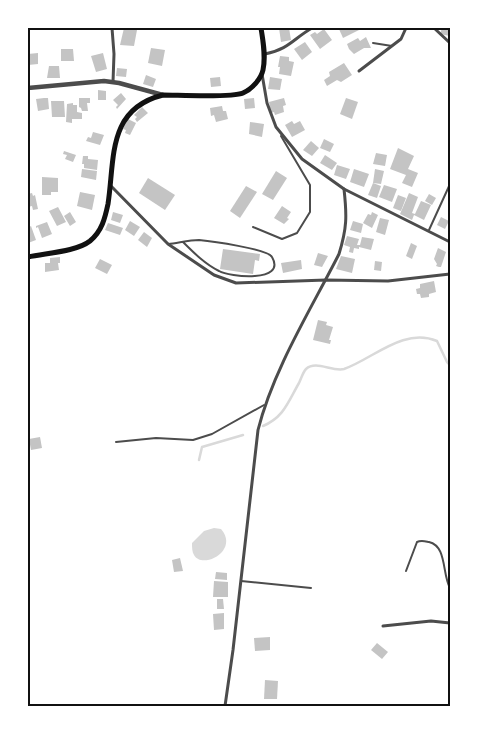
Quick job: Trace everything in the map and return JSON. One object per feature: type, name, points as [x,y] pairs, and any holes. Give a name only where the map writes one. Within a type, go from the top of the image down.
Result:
[{"type":"main road","points":[[28,257],[76,248],[88,242],[99,231],[105,218],[117,136],[123,122],[137,105],[151,97],[163,95],[239,94],[252,86],[262,74],[264,54],[261,28]]},
{"type":"street","points":[[112,28],[114,54],[113,82]]},
{"type":"street","points":[[264,54],[285,48],[312,28]]},
{"type":"street","points":[[359,71],[403,36],[406,28]]},
{"type":"street","points":[[434,28],[450,43]]},
{"type":"street","points":[[262,74],[267,103],[276,127],[302,159],[344,189],[450,242]]},
{"type":"street","points":[[28,88],[113,82],[163,95]]},
{"type":"street","points":[[110,186],[168,244],[214,275],[236,283],[326,280],[388,281],[450,274]]},
{"type":"street","points":[[225,706],[258,430],[264,405],[277,375],[339,254],[346,234],[347,217],[344,189]]},
{"type":"street","points":[[383,626],[431,621],[450,623]]},
{"type":"lane","points":[[373,43],[392,46]]},
{"type":"lane","points":[[254,228],[282,239],[297,233],[310,212],[310,185],[276,127]]},
{"type":"lane","points":[[429,230],[450,184]]},
{"type":"lane","points":[[168,244],[197,240],[268,252],[274,264],[272,270],[254,277],[221,272],[198,256],[183,242]]},
{"type":"lane","points":[[116,442],[156,438],[193,440],[212,434],[264,405]]},
{"type":"lane","points":[[406,571],[417,542],[421,540],[431,542],[437,545],[440,550],[446,579],[450,588]]},
{"type":"lane","points":[[241,580],[311,588]]},
{"type":"shaded area","points":[[214,528],[221,529],[226,537],[223,551],[211,559],[198,559],[193,554],[192,543],[204,531]]},
{"type":"building","points":[[124,28],[137,30],[134,46],[120,45]]},
{"type":"building","points":[[279,28],[289,28],[291,40],[281,42]]},
{"type":"building","points":[[357,28],[359,30],[343,38],[339,29]]},
{"type":"building","points":[[442,28],[450,28],[450,36],[440,34]]},
{"type":"building","points":[[324,29],[332,40],[320,49],[310,35],[315,32],[317,34]]},
{"type":"building","points":[[366,37],[371,48],[364,48],[354,54],[349,49],[347,44],[358,38],[360,41]]},
{"type":"building","points":[[305,42],[312,52],[302,60],[294,49]]},
{"type":"building","points":[[151,48],[165,50],[162,66],[148,63]]},
{"type":"building","points":[[61,49],[73,49],[74,61],[61,61]]},
{"type":"building","points":[[38,53],[38,64],[28,65],[28,54]]},
{"type":"building","points":[[103,53],[107,69],[96,72],[91,56]]},
{"type":"building","points":[[280,56],[289,57],[289,61],[294,62],[291,76],[279,74]]},
{"type":"building","points":[[344,63],[352,75],[341,82],[337,80],[327,86],[324,80],[330,76],[329,72]]},
{"type":"building","points":[[49,66],[59,66],[60,78],[47,78]]},
{"type":"building","points":[[117,68],[127,69],[126,77],[116,76]]},
{"type":"building","points":[[146,75],[156,79],[153,87],[143,84]]},
{"type":"building","points":[[220,77],[221,86],[211,87],[210,78]]},
{"type":"building","points":[[270,77],[282,79],[280,90],[268,89]]},
{"type":"building","points":[[98,90],[106,91],[106,100],[98,100]]},
{"type":"building","points":[[121,93],[126,99],[117,109],[118,105],[113,100]]},
{"type":"building","points":[[48,98],[49,109],[38,111],[36,99]]},
{"type":"building","points":[[79,98],[90,98],[90,103],[87,103],[88,111],[82,111],[79,107]]},
{"type":"building","points":[[254,98],[255,108],[245,109],[244,99]]},
{"type":"building","points":[[284,98],[286,105],[283,106],[284,112],[275,115],[274,112],[271,113],[269,102]]},
{"type":"building","points":[[346,98],[358,102],[352,119],[340,114]]},
{"type":"building","points":[[51,101],[64,101],[65,117],[52,117]]},
{"type":"building","points":[[73,103],[73,105],[77,105],[77,112],[82,113],[82,119],[72,119],[72,123],[66,122],[67,104]]},
{"type":"building","points":[[222,106],[223,111],[226,111],[228,119],[216,122],[214,115],[211,116],[210,108]]},
{"type":"building","points":[[142,107],[148,113],[137,122],[135,119],[137,117],[134,115]]},
{"type":"building","points":[[128,119],[136,123],[130,135],[125,133],[126,130],[123,129]]},
{"type":"building","points":[[292,121],[294,124],[300,121],[305,130],[292,137],[285,125]]},
{"type":"building","points":[[250,122],[264,124],[262,137],[249,134]]},
{"type":"building","points":[[93,132],[104,135],[100,145],[86,141],[88,137],[91,138]]},
{"type":"building","points":[[324,139],[334,144],[330,152],[320,148]]},
{"type":"building","points":[[311,141],[319,148],[312,156],[303,150]]},
{"type":"building","points":[[398,148],[414,156],[408,169],[418,173],[412,187],[402,183],[406,175],[390,169]]},
{"type":"building","points":[[64,151],[76,155],[73,162],[65,159],[67,155],[63,154]]},
{"type":"building","points":[[376,153],[387,155],[385,166],[373,164]]},
{"type":"building","points":[[325,155],[337,163],[332,170],[320,163]]},
{"type":"building","points":[[83,156],[88,156],[88,159],[98,160],[97,170],[84,168],[84,164],[82,164]]},
{"type":"building","points":[[337,165],[350,169],[346,179],[334,175]]},
{"type":"building","points":[[82,169],[97,171],[96,180],[81,177]]},
{"type":"building","points":[[354,169],[369,174],[364,187],[350,182]]},
{"type":"building","points":[[375,169],[384,171],[381,184],[373,183]]},
{"type":"building","points":[[276,171],[287,178],[273,200],[262,194]]},
{"type":"building","points":[[42,177],[58,178],[58,192],[51,192],[51,195],[42,195]]},
{"type":"building","points":[[148,178],[175,195],[165,210],[139,193]]},
{"type":"building","points":[[373,183],[381,186],[377,198],[368,195]]},
{"type":"building","points":[[384,185],[397,189],[392,202],[379,197]]},
{"type":"building","points":[[246,186],[257,192],[240,218],[230,211]]},
{"type":"building","points":[[80,192],[95,195],[92,210],[77,206]]},
{"type":"building","points":[[32,193],[33,196],[35,195],[38,209],[33,210],[32,206],[28,207],[28,194]]},
{"type":"building","points":[[409,193],[418,197],[412,213],[415,214],[421,201],[431,205],[424,220],[414,215],[412,220],[400,214]]},
{"type":"building","points":[[429,194],[436,198],[432,205],[425,201]]},
{"type":"building","points":[[398,195],[406,198],[401,211],[393,208]]},
{"type":"building","points":[[282,206],[291,212],[287,218],[289,219],[284,224],[274,218]]},
{"type":"building","points":[[58,207],[66,222],[57,226],[49,211]]},
{"type":"building","points":[[70,212],[76,222],[70,226],[64,216]]},
{"type":"building","points":[[113,212],[123,215],[120,223],[111,220]]},
{"type":"building","points":[[372,212],[378,215],[372,228],[363,223],[368,214],[371,215]]},
{"type":"building","points":[[441,217],[449,221],[445,229],[437,225]]},
{"type":"building","points":[[380,218],[389,220],[385,235],[376,232]]},
{"type":"building","points":[[130,221],[140,227],[134,236],[125,230]]},
{"type":"building","points":[[353,221],[363,224],[361,233],[350,230]]},
{"type":"building","points":[[47,222],[52,234],[42,238],[36,226]]},
{"type":"building","points":[[108,223],[123,228],[120,235],[105,230]]},
{"type":"building","points":[[31,226],[36,240],[28,243],[28,228]]},
{"type":"building","points":[[144,232],[152,238],[147,247],[138,240]]},
{"type":"building","points":[[347,236],[359,239],[357,245],[360,245],[362,237],[374,239],[371,250],[359,247],[359,249],[354,248],[353,253],[349,252],[350,247],[344,245]]},
{"type":"building","points":[[411,243],[417,246],[412,259],[406,256]]},
{"type":"building","points":[[438,248],[446,252],[441,267],[436,266],[437,264],[434,259]]},
{"type":"building","points":[[223,249],[260,254],[259,261],[255,260],[253,274],[220,269]]},
{"type":"building","points":[[318,253],[328,256],[322,267],[314,265]]},
{"type":"building","points":[[341,256],[355,259],[352,273],[336,269]]},
{"type":"building","points":[[60,257],[60,263],[58,263],[59,270],[45,272],[45,263],[50,263],[50,258]]},
{"type":"building","points":[[100,259],[112,265],[107,274],[95,268]]},
{"type":"building","points":[[301,260],[302,269],[283,273],[281,263]]},
{"type":"building","points":[[375,261],[382,262],[381,271],[374,270]]},
{"type":"building","points":[[434,281],[436,292],[429,294],[429,297],[421,298],[420,294],[417,294],[416,289],[420,288],[420,284]]},
{"type":"building","points":[[318,320],[327,322],[326,325],[333,327],[329,340],[331,340],[330,344],[313,340]]},
{"type":"building","points":[[40,437],[42,448],[31,450],[29,439]]},
{"type":"building","points":[[180,558],[183,571],[174,572],[172,560]]},
{"type":"building","points":[[216,572],[227,573],[227,580],[215,579]]},
{"type":"building","points":[[214,581],[228,582],[228,597],[213,597]]},
{"type":"building","points":[[217,599],[223,599],[224,609],[217,609]]},
{"type":"building","points":[[224,613],[224,629],[214,630],[213,614]]},
{"type":"building","points":[[270,637],[270,650],[255,651],[254,638]]},
{"type":"building","points":[[377,643],[388,652],[382,659],[371,650]]},
{"type":"building","points":[[265,680],[278,681],[277,699],[264,699]]},
{"type":"waterway","points":[[263,426],[281,413],[304,372],[310,367],[319,366],[344,369],[389,346],[412,338],[437,341],[450,365]]},
{"type":"waterway","points":[[199,460],[202,447],[243,435]]}]
